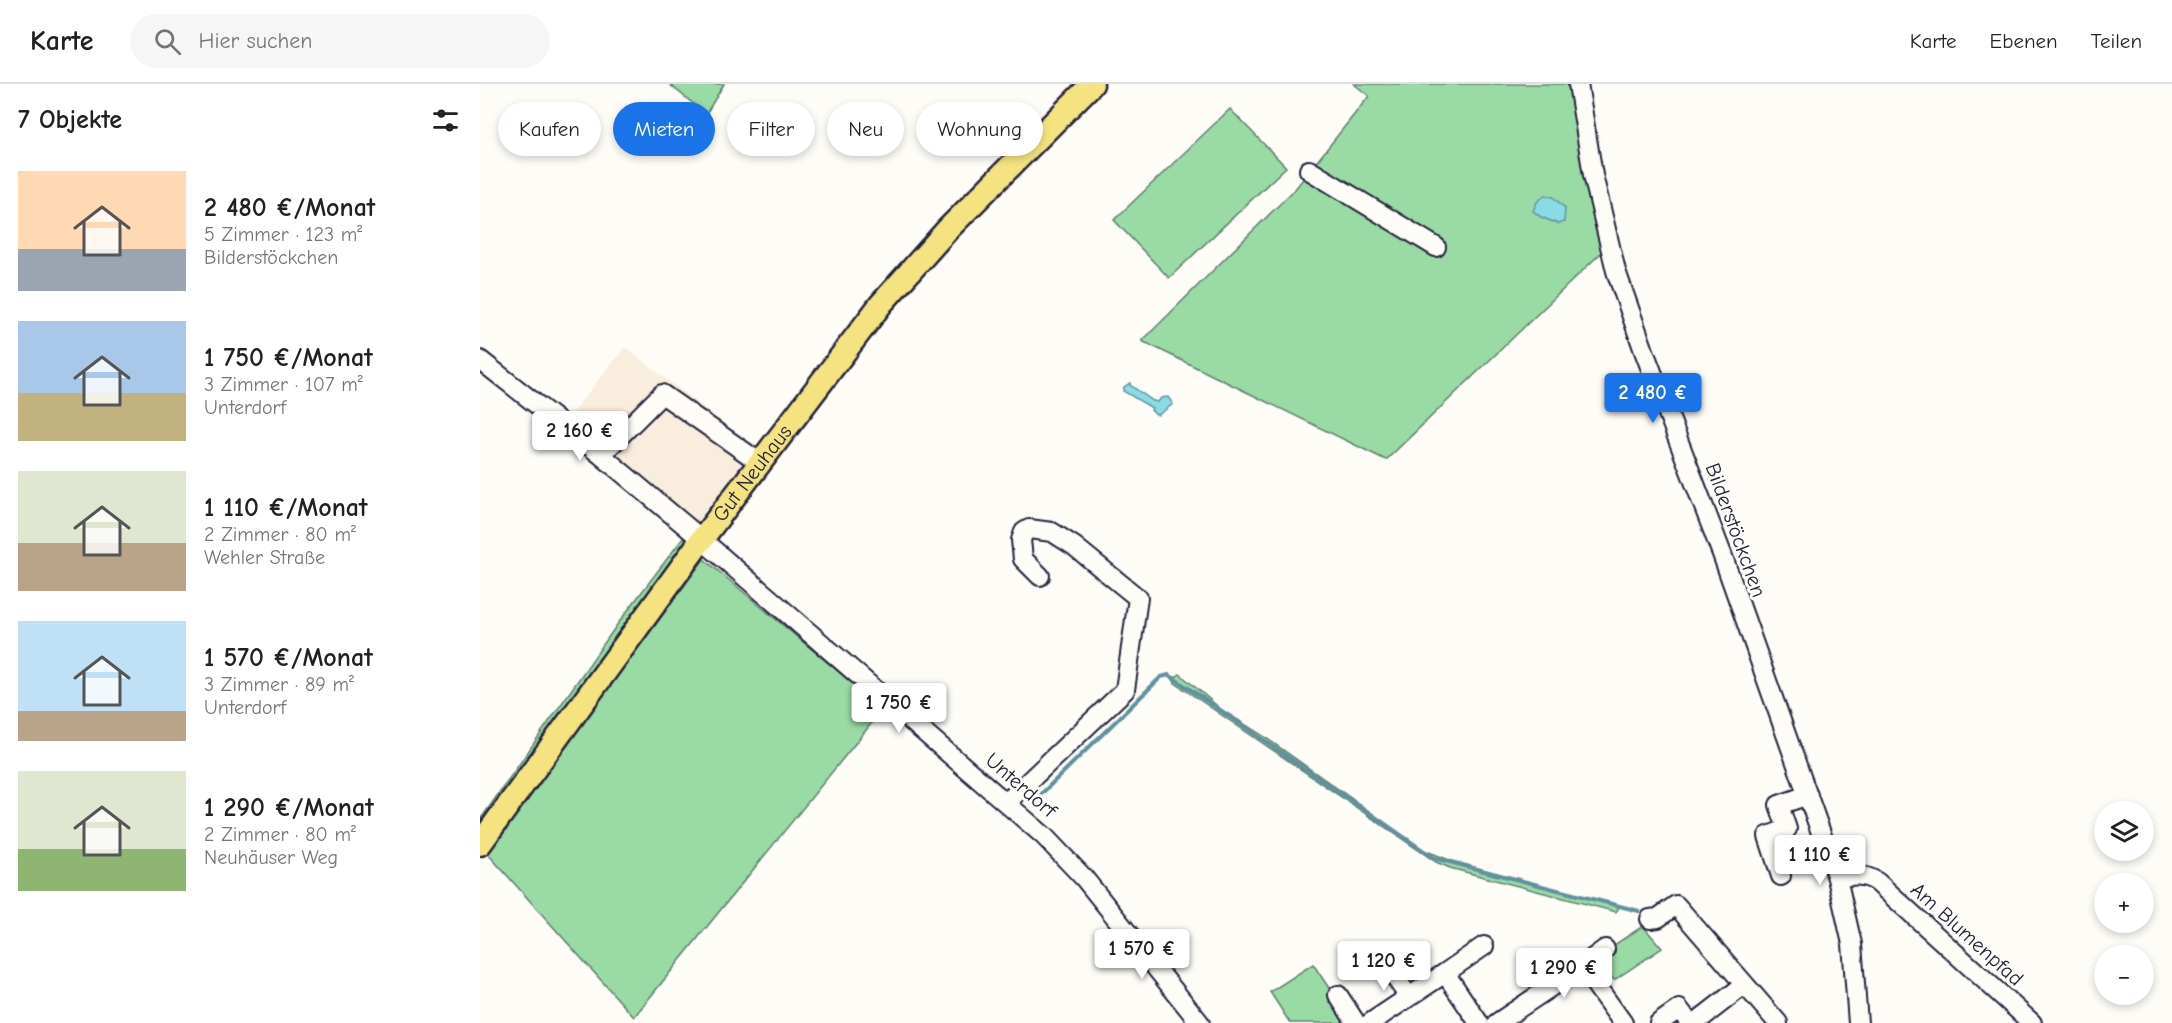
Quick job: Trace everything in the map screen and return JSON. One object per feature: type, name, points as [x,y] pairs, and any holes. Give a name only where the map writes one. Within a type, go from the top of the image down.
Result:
[{"type":"main road","name":"Gut Neuhaus","points":[[480,844],[759,462],[881,304],[920,260],[1092,84]]},
{"type":"street","name":"Bilderstöckchen","points":[[1578,84],[1597,195],[1616,271],[1644,351],[1722,554],[1837,878],[1852,944],[1858,1023]]},
{"type":"street","points":[[1309,171],[1436,248]]},
{"type":"street","name":"Unterdorf","points":[[480,360],[601,455],[702,539],[1007,802],[1072,865],[1200,1023]]},
{"type":"street","points":[[601,455],[662,394],[759,462]]},
{"type":"street","points":[[1007,802],[1125,690],[1131,654],[1138,598],[1067,541],[1052,532],[1029,529],[1024,532],[1021,540],[1023,559],[1040,576]]},
{"type":"street","points":[[1781,876],[1768,836],[1787,829],[1779,805],[1808,795]]},
{"type":"street","name":"Am Blumenpfad","points":[[1837,878],[1860,875],[1876,882],[2032,1023]]},
{"type":"street","points":[[1650,919],[1658,918],[1676,905],[1778,1023]]},
{"type":"street","points":[[1370,1023],[1484,946]]},
{"type":"street","points":[[1497,1023],[1605,949]]},
{"type":"street","points":[[1582,966],[1623,1023]]},
{"type":"street","points":[[1388,967],[1409,997]]},
{"type":"street","points":[[1445,973],[1479,1023]]},
{"type":"street","points":[[1695,1023],[1744,985]]},
{"type":"street","points":[[1338,995],[1356,1023]]},
{"type":"street","points":[[1659,1023],[1679,1008],[1690,1023]]},
{"type":"shaded area","points":[[625,347],[744,439],[762,446],[700,529],[567,419]]},
{"type":"green space","points":[[669,84],[724,84],[713,102],[691,102]]},
{"type":"green space","points":[[1354,84],[1571,84],[1603,251],[1386,460],[1142,341],[1295,189],[1369,96]]},
{"type":"green space","points":[[1230,109],[1286,167],[1169,278],[1114,220]]},
{"type":"green space","points":[[686,534],[686,543],[675,560],[622,629],[480,834],[480,820],[619,622]]},
{"type":"green space","points":[[704,559],[883,709],[634,1017],[487,853]]},
{"type":"green space","points":[[1180,674],[1222,710],[1262,735],[1424,850],[1452,861],[1620,906],[1616,912],[1450,868],[1436,862],[1175,683],[1173,679]]},
{"type":"green space","points":[[1643,926],[1662,948],[1614,980],[1596,957]]},
{"type":"green space","points":[[1313,964],[1352,1023],[1290,1023],[1270,992]]},
{"type":"water","points":[[1545,195],[1553,197],[1565,208],[1564,222],[1558,224],[1533,211],[1537,202]]},
{"type":"water","points":[[1130,383],[1153,401],[1158,402],[1161,398],[1168,397],[1173,404],[1158,415],[1155,414],[1152,408],[1123,391],[1124,387]]},
{"type":"waterway","points":[[1035,800],[1161,677],[1169,675]]},
{"type":"waterway","points":[[1172,677],[1434,858],[1639,911]]}]
